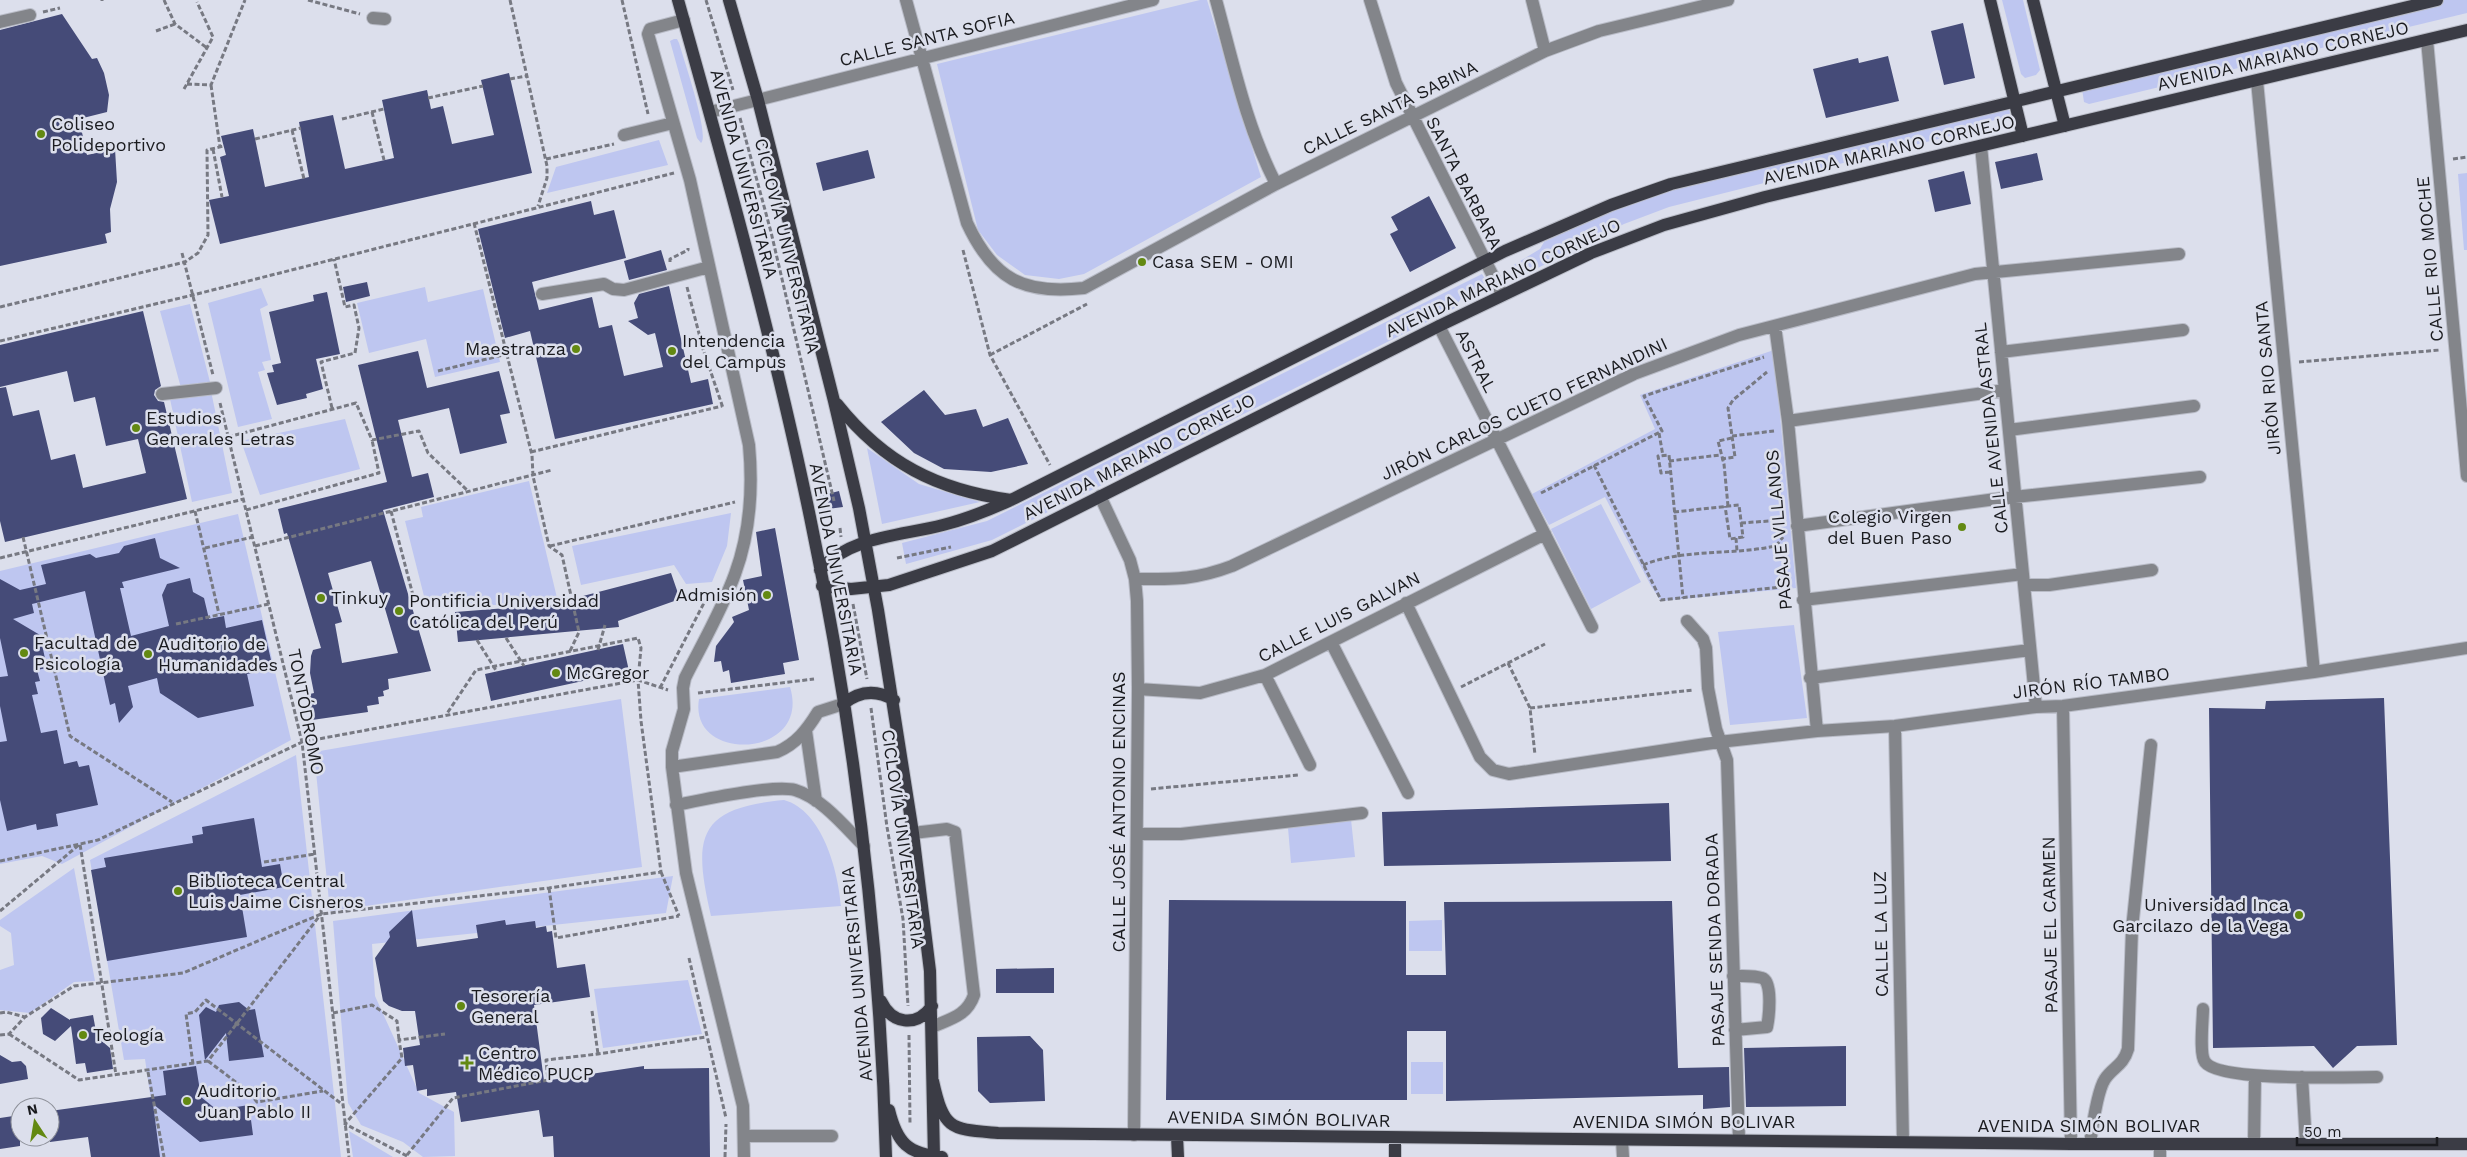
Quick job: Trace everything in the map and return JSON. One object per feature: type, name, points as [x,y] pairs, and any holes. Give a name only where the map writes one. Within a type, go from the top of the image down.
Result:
[{"type":"main road","name":"AVENIDA UNIVERSITARIA","points":[[678,0],[710,112],[780,384],[811,518],[843,704],[864,846],[879,996],[886,1157]]},
{"type":"main road","name":"AVENIDA UNIVERSITARIA","points":[[730,0],[758,100],[834,401],[866,543],[894,700],[913,833],[932,1006],[937,1157]]},
{"type":"main road","points":[[1990,0],[2023,136]]},
{"type":"main road","points":[[2033,0],[2064,126]]},
{"type":"main road","name":"AVENIDA MARIANO CORNEJO","points":[[820,570],[844,550],[966,519],[1011,500],[1484,262],[1611,204],[1671,184],[2437,0]]},
{"type":"main road","name":"AVENIDA MARIANO CORNEJO","points":[[822,586],[851,590],[874,588],[937,571],[992,551],[1502,294],[1591,252],[1664,225],[1765,197],[2467,30]]},
{"type":"main road","points":[[834,401],[868,439],[910,470],[959,491],[1011,500]]},
{"type":"main road","points":[[843,704],[851,698],[869,692],[894,700]]},
{"type":"main road","points":[[879,996],[890,1015],[909,1021],[920,1017],[932,1006]]},
{"type":"main road","name":"AVENIDA SIMÓN BOLIVAR","points":[[933,1081],[938,1103],[945,1118],[960,1129],[998,1133],[2090,1144],[2160,1150],[2254,1144],[2467,1144]]},
{"type":"main road","points":[[884,1086],[895,1129],[900,1139],[911,1149],[937,1157]]},
{"type":"main road","points":[[1178,1136],[1178,1157]]},
{"type":"main road","points":[[1395,1138],[1395,1157]]},
{"type":"street","points":[[906,0],[967,223],[980,250],[1000,271],[1025,285],[1054,291],[1084,288]]},
{"type":"street","name":"CALLE SANTA SOFIA","points":[[710,112],[1153,0]]},
{"type":"street","points":[[1216,0],[1251,126],[1263,158],[1276,184]]},
{"type":"street","name":"SANTA BARBARA","points":[[1370,0],[1396,83],[1411,117],[1502,294]]},
{"type":"street","points":[[1532,0],[1546,52]]},
{"type":"street","name":"CALLE SANTA SABINA","points":[[1084,288],[1276,184],[1546,52],[1599,31],[1728,0]]},
{"type":"street","points":[[0,22],[30,15]]},
{"type":"street","points":[[684,20],[648,31],[686,168],[749,445],[751,494],[748,518],[736,572],[685,678],[682,720],[672,751],[672,767],[687,877],[743,1106],[744,1157]]},
{"type":"street","name":"CALLE RIO MOCHE","points":[[2427,40],[2467,476]]},
{"type":"street","name":"JIRÓN RIO SANTA","points":[[2257,80],[2314,672]]},
{"type":"street","points":[[621,139],[673,123]]},
{"type":"street","name":"CALLE AVENIDA ASTRAL","points":[[1981,146],[2036,707]]},
{"type":"street","name":"JIRÓN CARLOS CUETO FERNANDINI","points":[[1135,579],[1173,579],[1204,576],[1232,566],[1634,374],[1739,335],[1974,274],[2179,254]]},
{"type":"street","points":[[542,294],[604,284],[613,289],[624,290],[709,267]]},
{"type":"street","name":"ASTRAL","points":[[1439,326],[1592,627]]},
{"type":"street","name":"PASAJE VILLANOS","points":[[1775,326],[1790,525],[1803,600],[1817,732]]},
{"type":"street","points":[[2001,352],[2182,330]]},
{"type":"street","points":[[162,394],[216,388]]},
{"type":"street","points":[[1784,426],[2005,390]]},
{"type":"street","points":[[2009,430],[2194,406]]},
{"type":"street","points":[[1790,525],[2015,497],[2200,477]]},
{"type":"street","name":"CALLE JOSÉ ANTONIO ENCINAS","points":[[1100,496],[1123,545],[1135,579],[1138,790],[1134,1135]]},
{"type":"street","name":"CALLE LUIS GALVAN","points":[[1138,689],[1200,693],[1266,675],[1545,534]]},
{"type":"street","points":[[1803,600],[2023,580],[2049,585],[2152,570]]},
{"type":"street","name":"JIRÓN RÍO TAMBO","points":[[1406,603],[1480,757],[1493,770],[1509,774],[1719,742],[1895,726],[2036,707],[2063,706],[2314,672],[2467,648]]},
{"type":"street","name":"PASAJE SENDA DORADA","points":[[1687,620],[1703,639],[1706,648],[1708,688],[1719,742],[1727,760],[1739,1139]]},
{"type":"street","points":[[1331,642],[1408,793]]},
{"type":"street","points":[[1810,678],[2030,650]]},
{"type":"street","points":[[1266,675],[1310,765]]},
{"type":"street","points":[[672,767],[777,752],[789,746],[806,731],[818,712],[843,704]]},
{"type":"street","name":"PASAJE EL CARMEN","points":[[2063,706],[2071,1144]]},
{"type":"street","name":"CALLE LA LUZ","points":[[1895,726],[1903,1142]]},
{"type":"street","points":[[806,731],[816,802]]},
{"type":"street","points":[[2090,1144],[2092,1124],[2105,1080],[2125,1060],[2128,1049],[2132,929],[2151,745]]},
{"type":"street","points":[[676,805],[775,789],[796,790],[816,802],[864,846]]},
{"type":"street","points":[[1137,834],[1181,834],[1362,813]]},
{"type":"street","points":[[913,833],[947,828],[955,832],[974,996],[970,1007],[960,1014],[932,1027]]},
{"type":"street","points":[[1734,976],[1762,978],[1767,981],[1768,988],[1767,1026],[1759,1029],[1735,1030]]},
{"type":"street","points":[[2203,1009],[2202,1054],[2205,1062],[2214,1069],[2255,1076],[2377,1077]]},
{"type":"street","points":[[2254,1144],[2255,1076]]},
{"type":"street","points":[[2302,1077],[2306,1144]]},
{"type":"street","points":[[744,1136],[832,1136]]},
{"type":"street","points":[[1622,1140],[1623,1157]]},
{"type":"path","points":[[164,0],[175,24],[207,48]]},
{"type":"path","points":[[0,306],[185,262],[198,253],[208,235],[207,150],[222,146],[211,84],[245,0]]},
{"type":"path","points":[[308,0],[379,18]]},
{"type":"path","points":[[510,0],[546,159],[548,178],[538,206]]},
{"type":"path","points":[[622,0],[652,128]]},
{"type":"path","name":"CICLOVÍA UNIVERSITARIA","points":[[706,0],[737,105],[771,232],[834,501]]},
{"type":"path","points":[[184,89],[213,37],[197,2]]},
{"type":"path","points":[[156,31],[175,24]]},
{"type":"path","points":[[510,80],[526,76]]},
{"type":"path","points":[[187,84],[211,84]]},
{"type":"path","points":[[428,98],[483,86]]},
{"type":"path","points":[[342,119],[384,109]]},
{"type":"path","points":[[372,112],[384,160]]},
{"type":"path","points":[[255,139],[300,128]]},
{"type":"path","points":[[292,130],[304,179]]},
{"type":"path","points":[[546,159],[621,139]]},
{"type":"path","points":[[213,149],[222,197]]},
{"type":"path","points":[[671,165],[675,183]]},
{"type":"path","points":[[0,341],[194,296],[538,206],[673,174],[686,168]]},
{"type":"path","points":[[474,223],[531,452],[532,476],[549,546],[562,555],[579,632],[570,652]]},
{"type":"path","points":[[688,241],[688,250],[670,259],[668,278],[673,288],[687,287],[703,349],[725,412]]},
{"type":"path","points":[[961,245],[990,355],[1056,477]]},
{"type":"path","name":"TONTÓDROMO","points":[[182,253],[244,499],[302,742],[349,1157]]},
{"type":"path","points":[[332,408],[321,362],[355,352],[359,328],[354,305],[345,307],[334,259]]},
{"type":"path","points":[[990,355],[1090,302],[1084,288]]},
{"type":"path","points":[[2284,363],[2456,349]]},
{"type":"path","points":[[438,371],[507,354]]},
{"type":"path","points":[[1663,456],[1659,433],[1662,430],[1644,396],[1773,354]]},
{"type":"path","points":[[1721,460],[1735,457],[1728,408],[1734,400],[1774,367]]},
{"type":"path","points":[[228,437],[356,403],[372,440],[380,473],[246,510]]},
{"type":"path","points":[[531,452],[722,406]]},
{"type":"path","points":[[1674,512],[1726,506],[1739,505],[1743,537],[1730,539],[1726,506],[1724,464],[1721,460],[1718,441],[1784,426]]},
{"type":"path","points":[[372,440],[419,431],[428,453],[467,490]]},
{"type":"path","points":[[1527,500],[1659,433]]},
{"type":"path","points":[[1670,472],[1661,473],[1658,456],[1669,455],[1683,598]]},
{"type":"path","points":[[1669,461],[1720,455]]},
{"type":"path","points":[[1594,465],[1661,600],[1794,586]]},
{"type":"path","points":[[255,546],[467,490],[552,470]]},
{"type":"path","points":[[549,546],[735,503],[735,493]]},
{"type":"path","points":[[0,558],[244,499]]},
{"type":"path","points":[[195,511],[219,614]]},
{"type":"path","points":[[391,511],[416,603]]},
{"type":"path","points":[[1741,523],[1790,525]]},
{"type":"path","points":[[1643,565],[1653,561],[1678,557],[1776,546],[1790,525]]},
{"type":"path","points":[[840,528],[844,550]]},
{"type":"path","points":[[24,537],[70,736],[173,803]]},
{"type":"path","points":[[205,548],[253,537]]},
{"type":"path","points":[[1736,538],[1737,551]]},
{"type":"path","points":[[897,558],[956,546]]},
{"type":"path","name":"CICLOVÍA UNIVERSITARIA","points":[[851,590],[869,692],[887,827],[903,919],[909,1021],[911,1149]]},
{"type":"path","points":[[660,688],[706,598]]},
{"type":"path","points":[[176,624],[269,604]]},
{"type":"path","points":[[598,650],[606,626]]},
{"type":"path","points":[[506,638],[524,666]]},
{"type":"path","points":[[446,716],[476,670],[638,638],[641,648],[638,680],[641,721],[661,872],[681,924]]},
{"type":"path","points":[[477,640],[497,672]]},
{"type":"path","points":[[1449,694],[1545,644]]},
{"type":"path","points":[[1508,663],[1530,708],[1537,771]]},
{"type":"path","points":[[0,861],[98,840],[302,742],[638,680],[683,695],[814,679]]},
{"type":"path","points":[[1530,708],[1708,688]]},
{"type":"path","points":[[1138,790],[1291,777],[1303,774],[1310,765]]},
{"type":"path","points":[[0,910],[80,844]]},
{"type":"path","points":[[80,844],[116,1075]]},
{"type":"path","points":[[264,862],[315,854]]},
{"type":"path","points":[[0,1036],[9,1034],[25,1017],[74,986],[183,972],[322,914],[549,888],[661,872]]},
{"type":"path","points":[[549,888],[556,938],[679,916]]},
{"type":"path","points":[[208,1062],[322,914]]},
{"type":"path","points":[[688,956],[726,1116],[725,1157]]},
{"type":"path","points":[[193,1064],[186,1014],[195,1012],[206,1000],[343,1105]]},
{"type":"path","points":[[333,1013],[372,1005],[397,1021],[402,1058],[345,1124],[407,1156],[453,1098],[548,1080],[546,1060],[706,1037]]},
{"type":"path","points":[[592,1011],[598,1054]]},
{"type":"path","points":[[0,1013],[6,1012],[25,1017]]},
{"type":"path","points":[[9,1034],[79,1080],[208,1062],[249,1092],[257,1102],[323,1091]]},
{"type":"path","points":[[399,1040],[444,1034]]},
{"type":"path","points":[[148,1071],[164,1157]]},
{"type":"shaded area","points":[[1200,0],[1207,0],[1261,177],[1084,274],[1059,279],[1025,275],[997,255],[978,230],[937,64]]},
{"type":"shaded area","points":[[2002,0],[2023,0],[2040,70],[2036,75],[2025,78],[2021,74]]},
{"type":"shaded area","points":[[2441,0],[2467,0],[2467,13],[2089,104],[2084,102],[2082,89]]},
{"type":"shaded area","points":[[677,39],[679,43],[695,96],[702,126],[703,137],[701,143],[697,138],[670,41]]},
{"type":"shaded area","points":[[2009,108],[2010,113],[2007,117],[1975,125],[1962,133],[1669,207],[1624,224],[1518,278],[1511,269],[1512,266],[1540,249],[1544,242],[1613,209],[1665,190]]},
{"type":"shaded area","points":[[659,140],[668,165],[547,193],[556,167]]},
{"type":"shaded area","points":[[2467,173],[2467,250],[2464,250],[2458,174]]},
{"type":"shaded area","points":[[1482,274],[1487,282],[1463,295],[1455,308],[992,540],[906,564],[902,543],[987,521]]},
{"type":"shaded area","points":[[425,287],[428,302],[483,289],[500,362],[435,377],[426,339],[369,353],[357,303]]},
{"type":"shaded area","points":[[261,288],[268,305],[260,309],[271,360],[262,362],[265,370],[258,372],[272,419],[238,427],[208,303]]},
{"type":"shaded area","points":[[190,304],[210,382],[181,388],[160,311]]},
{"type":"shaded area","points":[[1774,350],[1796,588],[1661,601],[1651,586],[1605,497],[1549,525],[1532,494],[1655,429],[1640,395]]},
{"type":"shaded area","points":[[211,391],[232,493],[192,502],[170,399]]},
{"type":"shaded area","points":[[345,419],[360,469],[260,495],[241,441]]},
{"type":"shaded area","points":[[867,448],[919,484],[980,502],[882,524]]},
{"type":"shaded area","points":[[529,481],[558,602],[427,608],[405,521],[423,517],[421,507]]},
{"type":"shaded area","points":[[1601,504],[1641,582],[1591,609],[1551,529]]},
{"type":"shaded area","points":[[731,513],[727,546],[712,582],[686,584],[674,565],[581,585],[572,546]]},
{"type":"shaded area","points":[[238,514],[291,740],[62,864],[42,856],[0,864],[0,571]]},
{"type":"shaded area","points":[[1794,625],[1807,718],[1730,725],[1718,632]]},
{"type":"shaded area","points":[[790,687],[792,711],[784,728],[768,740],[749,744],[729,743],[712,735],[701,720],[699,699]]},
{"type":"shaded area","points":[[621,699],[642,867],[330,911],[314,752]]},
{"type":"shaded area","points":[[296,755],[341,1157],[159,1157],[145,1059],[124,1060],[90,860]]},
{"type":"shaded area","points":[[784,800],[798,806],[809,816],[818,829],[832,860],[841,906],[711,916],[702,866],[703,847],[708,832],[717,820],[733,811],[755,804]]},
{"type":"shaded area","points":[[1350,810],[1355,857],[1291,863],[1287,816]]},
{"type":"shaded area","points":[[74,868],[95,981],[74,982],[30,1013],[0,1010],[0,970],[14,965],[11,933],[0,926],[0,920]]},
{"type":"shaded area","points":[[673,876],[666,913],[372,944],[375,996],[419,1093],[454,1112],[455,1156],[423,1157],[403,1142],[361,1125],[348,1103],[333,921]]},
{"type":"shaded area","points":[[1442,920],[1442,951],[1409,951],[1409,921]]},
{"type":"shaded area","points":[[688,980],[702,1034],[603,1048],[594,989]]},
{"type":"shaded area","points":[[1411,1062],[1443,1062],[1443,1094],[1411,1094]]},
{"type":"shaded area","points":[[349,1131],[393,1157],[353,1157]]},
{"type":"building","name":"Coliseo Polideportivo","points":[[62,14],[92,59],[97,58],[104,73],[109,95],[107,112],[79,119],[87,155],[115,149],[117,182],[110,209],[111,232],[105,234],[107,243],[0,266],[0,30]]},
{"type":"building","points":[[1963,23],[1975,78],[1944,85],[1931,31]]},
{"type":"building","points":[[1888,56],[1899,101],[1826,118],[1813,69],[1858,58],[1859,63]]},
{"type":"building","points":[[509,73],[532,173],[220,244],[209,200],[229,196],[220,157],[226,155],[221,136],[253,129],[265,187],[309,177],[299,122],[333,115],[345,169],[394,158],[382,100],[427,90],[431,109],[443,106],[452,144],[494,135],[481,80]]},
{"type":"building","points":[[868,150],[875,178],[823,191],[816,163]]},
{"type":"building","points":[[2037,153],[2043,180],[2001,189],[1995,162]]},
{"type":"building","points":[[1964,171],[1971,204],[1935,212],[1928,180]]},
{"type":"building","points":[[1429,196],[1456,248],[1410,272],[1390,234],[1398,230],[1391,217]]},
{"type":"building","points":[[591,201],[594,215],[614,210],[626,258],[532,282],[539,310],[592,297],[599,328],[612,325],[624,376],[663,367],[655,333],[648,335],[628,321],[638,318],[634,303],[639,294],[669,286],[691,383],[708,379],[713,404],[555,439],[530,331],[505,338],[478,229]]},
{"type":"building","points":[[661,250],[667,270],[629,280],[624,261]]},
{"type":"building","points":[[367,282],[370,296],[346,302],[343,287]]},
{"type":"building","points":[[327,292],[340,354],[316,359],[323,389],[306,394],[307,398],[277,405],[267,373],[274,372],[272,365],[281,363],[269,312],[314,301],[313,295]]},
{"type":"building","name":"Estudios Generales Letras","points":[[143,311],[161,386],[155,390],[154,395],[158,401],[164,402],[187,499],[5,542],[0,521],[0,388],[6,387],[13,416],[39,410],[51,460],[75,454],[83,488],[146,473],[138,439],[106,446],[95,397],[74,402],[67,371],[0,387],[0,345]]},
{"type":"building","points":[[418,351],[427,388],[499,371],[510,413],[500,415],[507,443],[460,454],[449,408],[398,420],[412,477],[428,473],[434,497],[383,510],[431,671],[388,679],[389,689],[383,691],[384,696],[378,697],[379,704],[367,706],[368,712],[312,720],[309,703],[311,703],[310,694],[314,693],[310,673],[311,656],[313,650],[321,648],[287,533],[284,534],[278,509],[387,482],[358,365]],"holes":[[[371,561],[398,653],[342,663],[335,624],[342,622],[328,573]]]},
{"type":"building","points":[[924,390],[945,415],[976,409],[983,427],[1008,418],[1028,464],[991,472],[944,469],[914,453],[881,422]]},
{"type":"building","points":[[839,491],[843,507],[820,510],[816,497]]},
{"type":"building","name":"Admisión","points":[[775,528],[799,660],[783,663],[785,674],[731,683],[729,670],[723,672],[721,661],[714,662],[716,646],[734,622],[732,617],[749,610],[743,580],[762,576],[756,532]]},
{"type":"building","points":[[155,538],[160,558],[180,568],[122,582],[124,588],[120,588],[131,636],[169,626],[162,595],[167,584],[190,578],[193,592],[204,598],[209,619],[224,616],[226,628],[262,620],[273,669],[247,674],[254,706],[198,718],[160,693],[157,678],[128,686],[133,707],[119,723],[115,703],[110,705],[85,591],[32,604],[34,613],[13,619],[40,635],[47,668],[37,670],[40,681],[35,682],[38,694],[32,695],[41,733],[57,730],[64,764],[77,761],[79,767],[89,765],[98,805],[56,814],[58,826],[37,830],[36,824],[7,831],[0,800],[0,742],[7,741],[0,706],[0,677],[8,676],[0,638],[0,579],[20,590],[46,584],[41,565],[90,554],[96,558],[119,553],[124,546]]},
{"type":"building","points":[[671,573],[680,599],[618,621],[619,627],[458,642],[455,612],[584,602],[583,596]]},
{"type":"building","name":"McGregor","points":[[623,644],[629,671],[491,701],[485,674]]},
{"type":"building","name":"Universidad Inca Garcilazo de la Vega","points":[[2384,698],[2397,1045],[2357,1046],[2333,1068],[2314,1046],[2213,1048],[2209,708],[2265,709],[2266,701]]},
{"type":"building","points":[[1669,803],[1671,861],[1384,866],[1382,812]]},
{"type":"building","name":"Biblioteca Central Luis Jaime Cisneros","points":[[254,818],[262,867],[280,864],[284,887],[240,895],[247,937],[107,961],[91,870],[106,867],[104,858],[193,843],[192,836],[203,834],[202,827]]},
{"type":"building","points":[[1169,900],[1406,901],[1406,975],[1446,975],[1444,902],[1672,901],[1678,1068],[1729,1067],[1730,1107],[1703,1109],[1703,1095],[1446,1101],[1446,1031],[1407,1031],[1407,1100],[1166,1100]]},
{"type":"building","points":[[412,910],[417,947],[478,938],[476,925],[505,920],[506,925],[535,921],[536,928],[546,926],[547,932],[552,931],[557,968],[585,964],[590,997],[534,1005],[544,1081],[644,1066],[644,1069],[709,1068],[710,1157],[554,1157],[553,1136],[543,1137],[539,1110],[461,1122],[456,1092],[427,1096],[427,1089],[417,1091],[413,1065],[405,1066],[403,1048],[420,1045],[415,1011],[402,1011],[389,1006],[383,1001],[375,958],[390,937],[389,932]]},
{"type":"building","points":[[1054,968],[1054,993],[996,993],[996,969]]},
{"type":"building","points":[[239,1002],[249,1010],[255,1009],[264,1057],[229,1061],[226,1033],[205,1060],[199,1015],[206,1007],[216,1012],[219,1005]]},
{"type":"building","points":[[51,1008],[70,1020],[93,1015],[97,1037],[110,1048],[113,1069],[87,1073],[85,1063],[76,1064],[71,1026],[55,1041],[43,1034],[41,1018]]},
{"type":"building","points":[[1030,1036],[1043,1050],[1045,1101],[990,1103],[978,1091],[977,1037]]},
{"type":"building","points":[[1846,1046],[1846,1106],[1746,1107],[1744,1048]]},
{"type":"building","points":[[0,1055],[12,1062],[21,1061],[26,1066],[28,1079],[0,1084]]},
{"type":"building","points":[[196,1066],[201,1097],[217,1110],[249,1105],[253,1135],[200,1142],[153,1104],[160,1157],[91,1157],[88,1137],[60,1141],[60,1110],[166,1095],[163,1071]]},
{"type":"building","points":[[10,1116],[10,1147],[13,1147],[0,1149],[0,1118]]},
{"type":"place","name":"Coliseo Polideportivo","points":[[41,134]]},
{"type":"place","name":"Casa SEM - OMI","points":[[1142,262]]},
{"type":"place","name":"Maestranza","points":[[576,349]]},
{"type":"place","name":"Intendencia del Campus","points":[[672,351]]},
{"type":"place","name":"Estudios Generales Letras","points":[[136,428]]},
{"type":"place","name":"Colegio Virgen del Buen Paso","points":[[1962,527]]},
{"type":"place","name":"Admisión","points":[[767,595]]},
{"type":"place","name":"Tinkuy","points":[[321,598]]},
{"type":"place","name":"Pontificia Universidad Católica del Perú","points":[[399,611]]},
{"type":"place","name":"Facultad de Psicología","points":[[24,653]]},
{"type":"place","name":"Auditorio de Humanidades","points":[[148,654]]},
{"type":"place","name":"McGregor","points":[[556,673]]},
{"type":"place","name":"Biblioteca Central Luis Jaime Cisneros","points":[[178,891]]},
{"type":"place","name":"Universidad Inca Garcilazo de la Vega","points":[[2299,915]]},
{"type":"place","name":"Tesorería General","points":[[461,1006]]},
{"type":"place","name":"Teología","points":[[83,1035]]},
{"type":"place","name":"Centro Médico PUCP","points":[[467,1063]]},
{"type":"place","name":"Auditorio Juan Pablo II","points":[[187,1101]]}]
